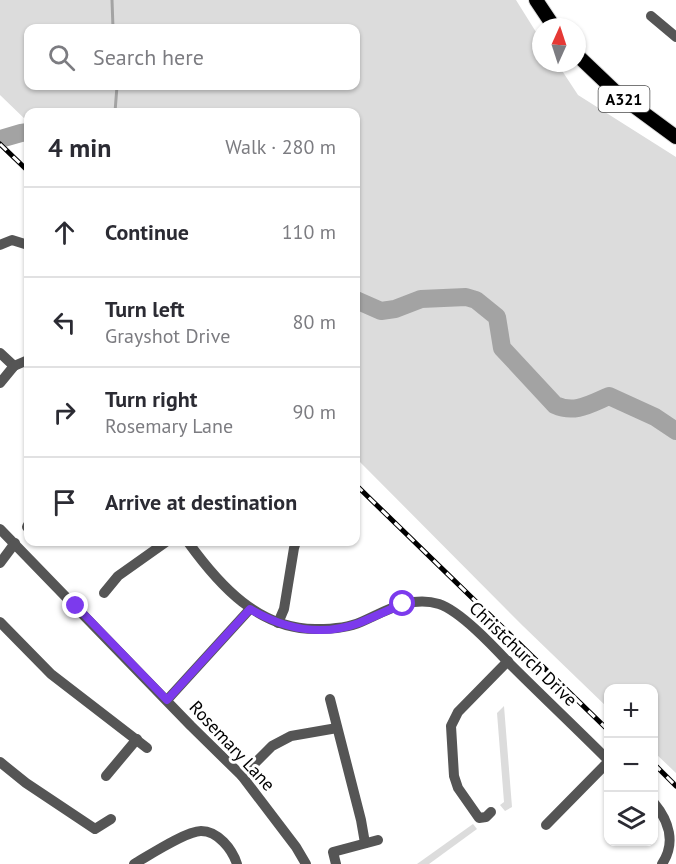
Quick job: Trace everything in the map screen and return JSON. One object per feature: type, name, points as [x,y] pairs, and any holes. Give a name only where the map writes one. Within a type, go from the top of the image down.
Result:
[{"type":"main road","points":[[536,0],[548,18]]},
{"type":"main road","name":"A321","points":[[586,64],[619,95],[676,137]]},
{"type":"street","points":[[651,16],[676,38]]},
{"type":"street","points":[[0,245],[12,240],[24,244]]},
{"type":"street","points":[[0,353],[14,366]]},
{"type":"street","points":[[0,382],[14,366],[24,362]]},
{"type":"street","name":"Rosemary Lane","points":[[0,529],[242,776],[296,847],[306,864]]},
{"type":"street","points":[[0,563],[15,543]]},
{"type":"street","points":[[104,593],[118,576],[160,546]]},
{"type":"street","name":"Christchurch Drive","points":[[191,546],[215,576],[250,609],[278,623],[302,630],[332,629],[358,623],[414,601],[440,604],[453,610],[604,756]]},
{"type":"street","points":[[278,623],[284,609],[295,546]]},
{"type":"street","points":[[167,700],[250,609]]},
{"type":"street","points":[[0,622],[51,674],[147,748]]},
{"type":"street","points":[[491,812],[486,817],[479,818],[458,788],[454,776],[452,726],[458,712],[508,661]]},
{"type":"street","points":[[330,699],[365,843]]},
{"type":"street","points":[[242,776],[272,746],[291,736],[336,728]]},
{"type":"street","points":[[106,776],[137,739]]},
{"type":"street","points":[[0,762],[26,783],[95,829],[111,819]]},
{"type":"street","points":[[546,825],[604,766]]},
{"type":"street","points":[[658,808],[666,821],[670,837],[668,852],[662,864]]},
{"type":"street","points":[[134,864],[189,833],[202,831],[217,836],[230,849],[237,864]]},
{"type":"street","points":[[336,864],[333,852],[378,840]]},
{"type":"shaded area","points":[[0,0],[516,0],[532,26],[532,72],[563,72],[578,95],[676,157],[676,773],[658,756],[658,684],[604,684],[604,704],[360,462],[360,108],[24,108],[24,118],[0,95]]},
{"type":"shaded area","points":[[504,706],[512,807],[505,811],[500,805],[504,802],[497,713]]},
{"type":"shaded area","points":[[473,824],[477,829],[429,864],[417,864]]},
{"type":"waterway","points":[[112,0],[113,24]]},
{"type":"waterway","points":[[115,108],[117,90]]},
{"type":"waterway","points":[[0,139],[24,133]]},
{"type":"waterway","points":[[360,302],[381,311],[395,309],[421,299],[466,297],[476,300],[497,317],[502,348],[555,405],[562,408],[576,408],[609,396],[655,417],[676,431]]},
{"type":"railway","points":[[0,144],[24,167]]},
{"type":"railway","points":[[360,489],[604,726]]},
{"type":"railway","points":[[658,768],[676,786]]},
{"type":"route","points":[[76,606],[167,700],[250,609],[278,623],[302,630],[332,629],[358,623],[403,604]]}]
